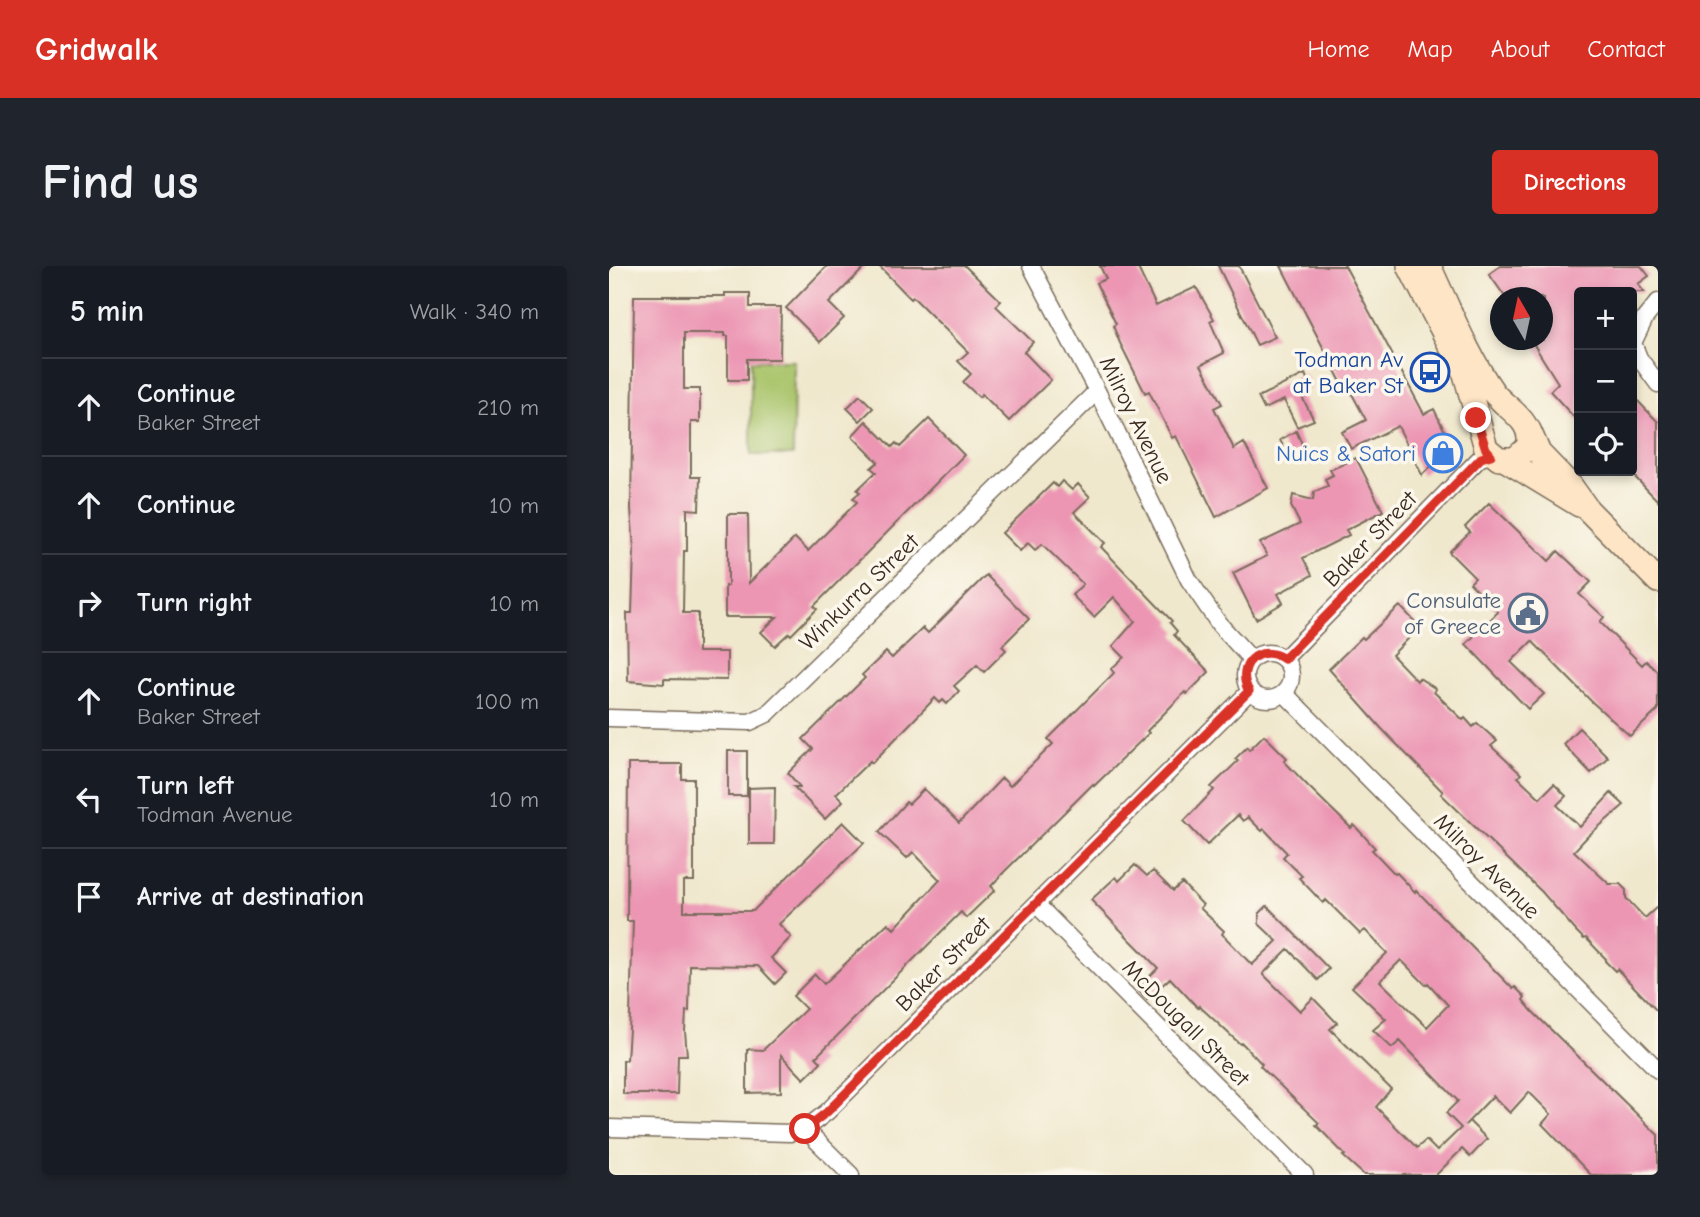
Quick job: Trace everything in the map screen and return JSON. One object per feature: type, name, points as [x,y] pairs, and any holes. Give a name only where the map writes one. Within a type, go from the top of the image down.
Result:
[{"type":"main road","points":[[1409,266],[1465,374],[1494,452],[1588,510]]},
{"type":"main road","points":[[1429,266],[1470,352],[1504,405],[1524,424],[1539,453],[1571,486],[1588,510],[1658,582]]},
{"type":"main road","points":[[1494,452],[1487,424],[1501,415],[1524,424]]},
{"type":"main road","points":[[1494,452],[1515,459],[1528,447],[1524,424]]},
{"type":"street","name":"Milroy Avenue","points":[[1031,266],[1097,391],[1189,580],[1219,624],[1251,659]]},
{"type":"street","points":[[1658,302],[1645,318],[1633,343],[1639,358],[1658,384]]},
{"type":"street","name":"Winkurra Street","points":[[609,718],[751,722],[767,714],[1097,391]]},
{"type":"street","name":"Baker Street","points":[[1284,659],[1481,458],[1494,452]]},
{"type":"street","points":[[1264,653],[1284,659],[1291,672],[1289,687],[1284,693],[1270,699],[1256,696],[1249,691],[1244,671],[1251,659],[1264,653]]},
{"type":"street","name":"Baker Street","points":[[805,1129],[827,1112],[1249,691]]},
{"type":"street","name":"Milroy Avenue","points":[[1284,693],[1658,1070]]},
{"type":"street","name":"McDougall Street","points":[[1036,904],[1305,1175]]},
{"type":"street","points":[[609,1128],[770,1133],[805,1129],[851,1175]]},
{"type":"green space","points":[[751,361],[794,361],[793,455],[751,455]]},
{"type":"building","points":[[827,266],[866,266],[829,303],[844,318],[820,342],[786,308]]},
{"type":"building","points":[[879,266],[965,266],[1001,301],[996,306],[1033,342],[1024,352],[1051,380],[1009,421],[982,394],[979,397],[963,382],[971,374],[958,361],[968,352]]},
{"type":"building","points":[[1100,266],[1137,266],[1156,306],[1196,287],[1214,319],[1210,321],[1224,353],[1201,365],[1222,404],[1214,408],[1234,449],[1244,443],[1268,488],[1216,517],[1176,436],[1172,438],[1149,391],[1145,393],[1120,343],[1113,326],[1116,324],[1096,283],[1106,279]]},
{"type":"building","points":[[1218,266],[1239,266],[1275,337],[1257,345]]},
{"type":"building","points":[[1281,266],[1345,266],[1424,414],[1434,409],[1449,440],[1448,450],[1422,475],[1398,426],[1351,449],[1342,432],[1366,420],[1345,381],[1341,382]]},
{"type":"building","points":[[1500,266],[1641,266],[1649,276],[1638,284],[1644,292],[1637,292],[1637,287],[1574,287],[1574,417],[1550,391],[1558,383],[1537,350],[1553,350],[1553,287],[1498,287],[1489,274]]},
{"type":"building","points":[[725,293],[750,293],[750,307],[781,307],[780,359],[747,359],[747,380],[728,380],[728,336],[725,336],[725,333],[684,333],[684,389],[700,389],[700,422],[691,422],[691,477],[700,477],[699,510],[687,509],[683,613],[698,613],[698,652],[727,652],[727,680],[664,679],[664,684],[628,681],[627,613],[632,613],[634,550],[631,509],[634,296],[725,296]]},
{"type":"building","points":[[1305,374],[1311,388],[1300,393],[1314,420],[1297,427],[1284,400],[1264,409],[1258,397]]},
{"type":"building","points":[[860,395],[873,408],[860,421],[847,408]]},
{"type":"building","points":[[1637,400],[1658,422],[1658,501],[1634,476],[1637,476]]},
{"type":"building","points":[[929,419],[964,455],[814,606],[817,609],[791,635],[789,633],[775,646],[761,632],[777,617],[725,617],[728,514],[748,514],[749,583],[795,538],[808,551],[857,502],[853,498],[860,492],[857,490],[876,472],[871,468],[878,462],[852,436],[866,421],[892,447],[896,443],[900,447]]},
{"type":"building","points":[[1296,431],[1304,448],[1288,456],[1280,440]]},
{"type":"building","points":[[1356,458],[1383,511],[1346,530],[1349,535],[1303,558],[1312,575],[1278,594],[1283,603],[1256,619],[1233,573],[1267,556],[1260,543],[1300,524],[1291,506],[1293,495],[1313,500],[1314,492],[1328,486],[1325,479],[1333,475],[1330,470]]},
{"type":"building","points":[[1062,481],[1072,490],[1078,484],[1090,497],[1074,512],[1105,543],[1101,547],[1172,621],[1170,623],[1177,631],[1174,635],[1209,672],[1187,694],[1185,692],[1147,731],[1149,733],[1005,871],[991,886],[995,890],[966,918],[961,912],[816,1057],[821,1062],[804,1079],[781,1055],[781,1092],[747,1093],[747,1049],[763,1050],[806,1009],[793,996],[815,974],[824,984],[888,923],[894,929],[940,880],[913,852],[907,858],[879,832],[906,802],[909,804],[924,789],[959,823],[1002,778],[1010,786],[1053,744],[1048,739],[1114,673],[1111,669],[1124,657],[1113,646],[1135,621],[1114,597],[1094,617],[1072,595],[1083,584],[1042,544],[1035,550],[1028,543],[1020,551],[1002,533],[1053,483],[1057,487]]},
{"type":"building","points":[[1489,503],[1549,561],[1558,551],[1591,582],[1579,594],[1604,617],[1600,622],[1642,665],[1646,661],[1658,672],[1658,710],[1630,736],[1532,641],[1511,662],[1544,694],[1528,709],[1466,644],[1498,612],[1470,583],[1475,578],[1449,552],[1470,532],[1465,527]]},
{"type":"building","points":[[986,575],[1029,619],[1002,646],[1006,650],[984,672],[977,665],[954,686],[959,691],[947,704],[943,700],[940,703],[935,698],[872,763],[870,761],[836,794],[843,801],[825,819],[794,787],[800,787],[788,773],[813,749],[803,739],[865,678],[862,675],[886,652],[892,658],[923,628],[928,633]]},
{"type":"building","points":[[1400,606],[1420,627],[1392,655],[1417,681],[1419,678],[1436,689],[1434,692],[1463,720],[1465,718],[1473,727],[1477,723],[1497,741],[1491,746],[1521,774],[1518,777],[1540,798],[1554,784],[1566,796],[1557,805],[1580,827],[1611,793],[1624,805],[1574,851],[1609,884],[1620,884],[1626,890],[1626,898],[1645,918],[1658,906],[1658,1012],[1576,931],[1542,892],[1441,794],[1443,792],[1329,669]]},
{"type":"building","points":[[1579,728],[1608,757],[1591,773],[1563,744]]},
{"type":"building","points":[[1264,735],[1287,758],[1284,761],[1308,786],[1351,828],[1354,825],[1375,848],[1372,850],[1395,874],[1415,892],[1416,890],[1513,989],[1515,987],[1525,997],[1523,1000],[1532,1011],[1658,1135],[1658,1175],[1591,1175],[1542,1124],[1551,1114],[1529,1092],[1510,1113],[1493,1096],[1465,1125],[1469,1121],[1487,1139],[1470,1157],[1462,1149],[1436,1175],[1364,1175],[1343,1156],[1345,1155],[1316,1125],[1319,1123],[1260,1066],[1262,1064],[1242,1043],[1199,1006],[1198,1008],[1170,978],[1147,999],[1137,989],[1158,968],[1091,900],[1116,877],[1119,881],[1135,865],[1147,876],[1153,871],[1173,891],[1182,883],[1203,905],[1200,908],[1224,931],[1222,934],[1252,965],[1277,941],[1259,924],[1259,914],[1267,906],[1329,969],[1318,980],[1288,949],[1263,974],[1300,1011],[1313,998],[1337,1023],[1330,1029],[1391,1089],[1376,1107],[1417,1148],[1426,1140],[1437,1151],[1461,1128],[1446,1113],[1458,1101],[1400,1041],[1392,1048],[1373,1030],[1386,1019],[1352,987],[1387,953],[1365,930],[1360,934],[1326,900],[1323,903],[1283,857],[1287,853],[1248,817],[1243,821],[1238,815],[1207,845],[1184,821],[1214,790],[1211,787],[1238,761],[1235,759],[1247,747],[1249,750]],"holes":[[[1401,960],[1426,985],[1428,983],[1448,1005],[1427,1027],[1380,981]]]},
{"type":"building","points":[[728,751],[747,751],[747,796],[728,796]]},
{"type":"building","points":[[628,764],[682,764],[682,779],[694,779],[694,881],[684,881],[684,911],[753,911],[843,822],[864,843],[779,924],[791,937],[771,958],[786,973],[775,984],[758,966],[690,965],[689,1011],[686,1011],[685,1031],[687,1055],[678,1055],[677,1094],[623,1094],[623,1060],[627,1060],[630,1014],[633,921],[627,921]]},
{"type":"building","points":[[775,787],[774,844],[749,844],[749,788]]},
{"type":"place","name":"Todman Av at Baker St","points":[[1430,372]]},
{"type":"place","name":"Nuics & Satori","points":[[1443,453]]},
{"type":"place","name":"Consulate of Greece","points":[[1528,613]]},
{"type":"route","points":[[805,1129],[827,1112],[1249,691],[1244,671],[1251,659],[1264,653],[1278,655],[1284,659],[1481,458],[1491,455],[1486,449],[1476,418]]}]
